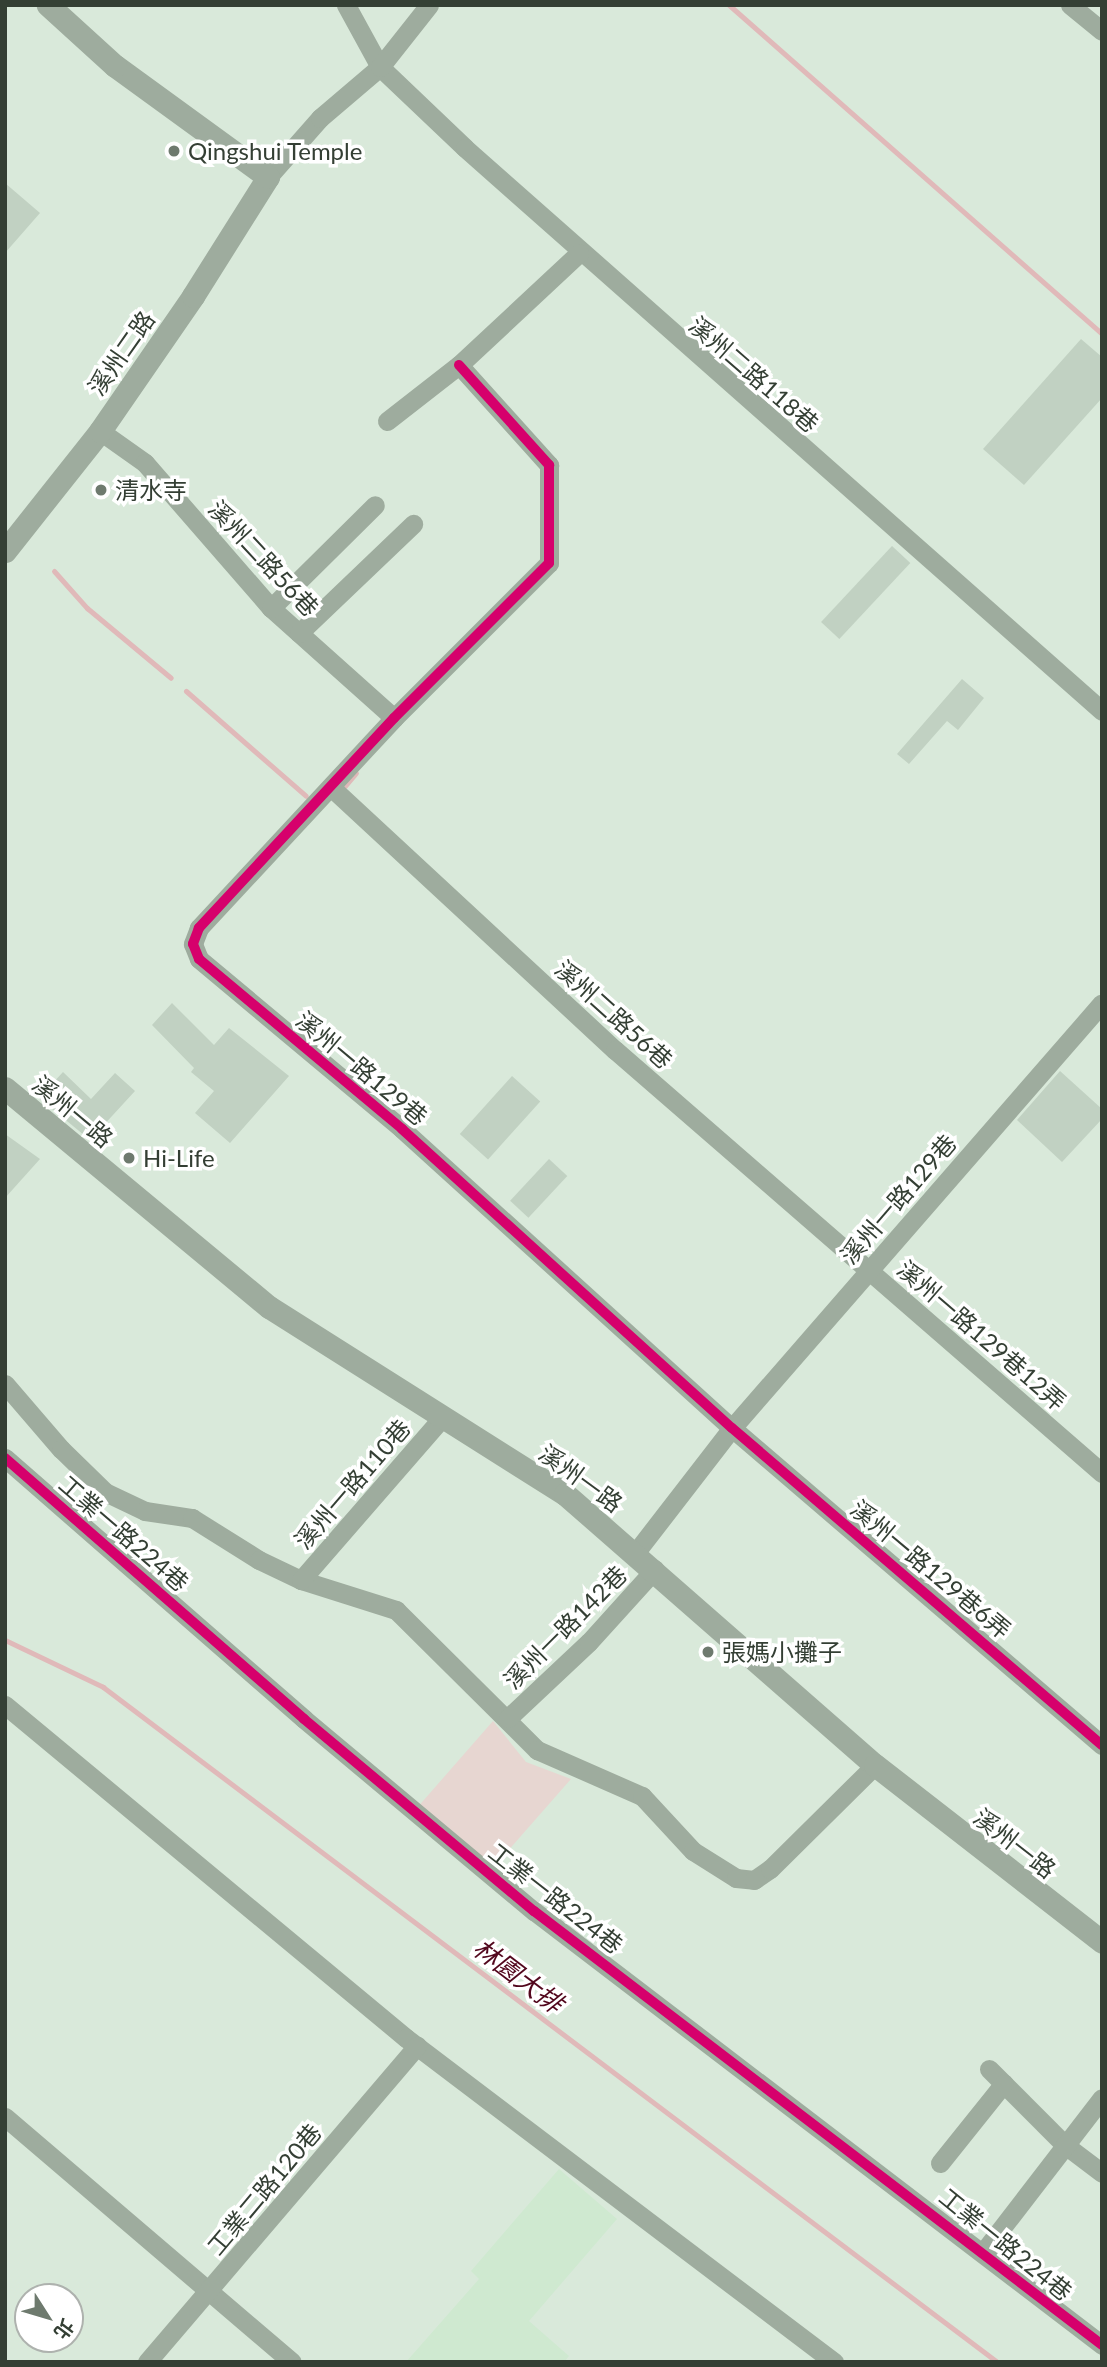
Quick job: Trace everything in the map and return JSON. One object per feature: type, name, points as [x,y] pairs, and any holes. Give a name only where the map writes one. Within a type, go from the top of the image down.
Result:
[{"type":"street","points":[[48,5],[115,66],[268,177]]},
{"type":"street","name":"溪州二路118巷","points":[[346,5],[380,67],[579,253],[1102,711]]},
{"type":"street","name":"溪州二路","points":[[5,551],[100,431],[193,296],[268,177],[320,118],[380,67],[429,5]]},
{"type":"street","points":[[1070,5],[1102,31]]},
{"type":"street","points":[[387,421],[459,365],[579,253]]},
{"type":"street","name":"溪州一路129巷","points":[[459,365],[549,465],[549,563],[394,718],[333,789],[199,928],[193,944],[199,959],[402,1129],[732,1428]]},
{"type":"street","name":"溪州二路56巷","points":[[100,431],[145,463],[271,608],[394,718]]},
{"type":"street","points":[[271,608],[375,505]]},
{"type":"street","points":[[299,633],[413,524]]},
{"type":"street","name":"溪州二路56巷","points":[[333,789],[615,1050],[869,1268]]},
{"type":"street","name":"溪州一路129巷","points":[[636,1552],[732,1428],[1102,1003]]},
{"type":"street","name":"溪州一路","points":[[5,1088],[270,1307],[565,1494],[636,1552],[875,1765],[1102,1942]]},
{"type":"street","name":"溪州一路129巷12弄","points":[[869,1268],[1098,1470]]},
{"type":"street","points":[[5,1384],[61,1449],[106,1492],[145,1511],[192,1518],[258,1560],[301,1580]]},
{"type":"street","name":"溪州一路110巷","points":[[442,1418],[301,1580],[396,1610],[508,1718],[537,1750],[642,1796],[693,1851],[736,1878],[754,1880],[770,1869],[875,1765]]},
{"type":"street","name":"溪州一路129巷6弄","points":[[732,1428],[1102,1745]]},
{"type":"street","name":"工業一路224巷","points":[[5,1458],[304,1719],[534,1911],[984,2251],[1102,2345]]},
{"type":"street","name":"溪州一路142巷","points":[[508,1718],[590,1642],[655,1569]]},
{"type":"street","points":[[5,1705],[417,2046],[834,2362]]},
{"type":"street","name":"工業二路120巷","points":[[147,2362],[417,2046]]},
{"type":"street","points":[[940,2163],[996,2076],[1065,2145],[1102,2173]]},
{"type":"street","points":[[984,2251],[1102,2098]]},
{"type":"street","points":[[5,2117],[292,2362]]},
{"type":"shaded area","points":[[493,1721],[526,1762],[571,1779],[491,1870],[416,1809]]},
{"type":"shaded area","points":[[559,2169],[617,2219],[529,2321],[569,2356],[564,2362],[406,2362],[479,2279],[471,2271]]},
{"type":"building","points":[[5,183],[40,213],[5,253]]},
{"type":"building","points":[[1081,339],[1102,357],[1102,398],[1024,485],[983,449]]},
{"type":"building","points":[[892,546],[910,563],[839,639],[821,622]]},
{"type":"building","points":[[962,679],[984,698],[958,730],[947,721],[909,764],[897,754]]},
{"type":"building","points":[[172,1003],[214,1045],[229,1028],[289,1076],[230,1143],[195,1113],[214,1091],[191,1072],[194,1068],[152,1025]]},
{"type":"building","points":[[1060,1071],[1102,1109],[1102,1119],[1062,1162],[1017,1120]]},
{"type":"building","points":[[63,1072],[91,1099],[115,1073],[135,1091],[90,1140],[39,1098]]},
{"type":"building","points":[[512,1076],[540,1101],[488,1159],[460,1134]]},
{"type":"building","points":[[5,1134],[40,1159],[5,1198]]},
{"type":"building","points":[[549,1159],[567,1176],[528,1218],[510,1201]]},
{"type":"waterway","points":[[729,5],[1102,334]]},
{"type":"waterway","points":[[54,571],[87,608],[171,678]]},
{"type":"waterway","points":[[186,691],[306,796]]},
{"type":"waterway","points":[[345,786],[356,773]]},
{"type":"waterway","name":"林園大排","points":[[5,1640],[103,1687],[997,2362]]},
{"type":"cycle path","points":[[459,365],[549,465],[549,563],[394,718],[199,928],[193,944],[199,959],[402,1129],[732,1428],[1102,1745]]},
{"type":"cycle path","points":[[5,1458],[304,1719],[534,1911],[1102,2345]]},
{"type":"place","name":"Qingshui Temple","points":[[174,151]]},
{"type":"place","name":"清水寺","points":[[101,490]]},
{"type":"place","name":"Hi-Life","points":[[129,1158]]},
{"type":"place","name":"張媽小攤子","points":[[708,1652]]}]
